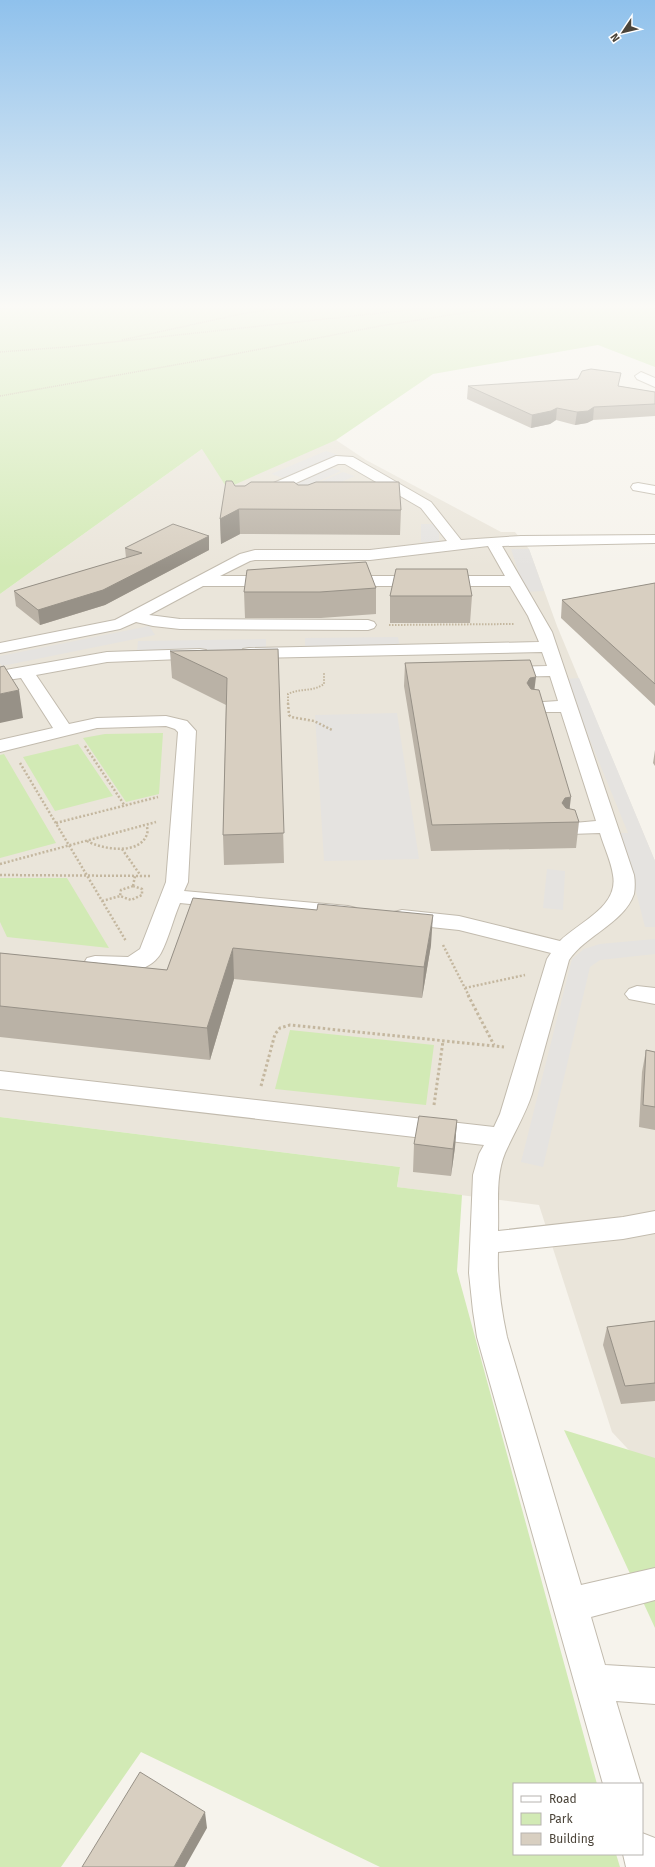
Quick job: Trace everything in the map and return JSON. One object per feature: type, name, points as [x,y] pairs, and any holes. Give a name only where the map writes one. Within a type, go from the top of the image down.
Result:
[{"type":"street","points":[[252,503],[283,493],[282,489],[276,487],[339,460],[352,461],[426,505],[457,545]]},
{"type":"street","points":[[354,482],[373,473]]},
{"type":"street","points":[[638,487],[655,490]]},
{"type":"street","points":[[0,648],[107,628],[137,617],[245,557],[260,554],[370,555],[492,542],[574,539],[655,539]]},
{"type":"street","points":[[492,542],[540,624],[558,671],[624,874],[625,888],[616,906],[570,942],[564,949],[555,969],[516,1107],[492,1154],[486,1175],[483,1273],[487,1311],[492,1337],[622,1783]]},
{"type":"street","points":[[202,581],[294,581]]},
{"type":"street","points":[[326,581],[515,581]]},
{"type":"street","points":[[170,598],[189,603]]},
{"type":"street","points":[[137,617],[161,623],[180,624],[368,625]]},
{"type":"street","points":[[236,653],[549,647]]},
{"type":"street","points":[[0,676],[107,657],[213,654]]},
{"type":"street","points":[[25,671],[69,729]]},
{"type":"street","points":[[488,673],[558,671]]},
{"type":"street","points":[[535,707],[569,706]]},
{"type":"street","points":[[4,745],[91,724],[116,722],[166,721],[181,725],[186,731],[183,791],[175,886],[150,952],[138,962],[123,966],[77,962]]},
{"type":"street","points":[[570,828],[608,827]]},
{"type":"street","points":[[175,886],[373,915],[430,918],[459,923],[564,949]]},
{"type":"street","points":[[0,1080],[500,1137]]},
{"type":"street","points":[[484,1242],[623,1228],[655,1222]]},
{"type":"street","points":[[570,1605],[655,1584]]},
{"type":"street","points":[[592,1682],[655,1686]]},
{"type":"street","points":[[643,1855],[646,1867]]},
{"type":"path","points":[[0,396],[16,393]]},
{"type":"path","points":[[368,625],[540,624]]},
{"type":"path","points":[[322,652],[324,684],[316,689],[295,691],[288,694],[289,715],[293,718],[317,721],[332,730]]},
{"type":"path","points":[[69,729],[125,806]]},
{"type":"path","points":[[4,745],[56,824],[138,962]]},
{"type":"path","points":[[56,824],[183,791]]},
{"type":"path","points":[[0,864],[181,816]]},
{"type":"path","points":[[86,841],[91,845],[105,850],[122,849],[141,842],[148,833],[147,825]]},
{"type":"path","points":[[122,849],[141,876]]},
{"type":"path","points":[[0,875],[141,876],[175,886]]},
{"type":"path","points":[[133,886],[135,876]]},
{"type":"path","points":[[102,901],[120,896],[128,900],[133,900],[142,895],[143,892],[142,889],[133,886],[121,890],[120,896]]},
{"type":"path","points":[[430,918],[495,1046]]},
{"type":"path","points":[[465,988],[555,969]]},
{"type":"path","points":[[255,1109],[275,1034],[282,1027],[293,1025],[532,1050]]},
{"type":"path","points":[[431,1130],[443,1040]]},
{"type":"shaded area","points":[[336,440],[366,460],[501,532],[515,532],[529,549],[557,626],[655,861],[655,1478],[612,1432],[539,1205],[397,1187],[400,1167],[0,1117],[0,594],[202,449]]},
{"type":"shaded area","points":[[326,451],[338,455],[283,478],[271,474]]},
{"type":"shaded area","points":[[329,467],[341,471],[306,487],[293,482]]},
{"type":"shaded area","points":[[343,472],[355,476],[297,501],[285,497]]},
{"type":"shaded area","points":[[421,524],[439,524],[439,543],[421,542]]},
{"type":"shaded area","points":[[511,549],[529,549],[544,591],[525,592]]},
{"type":"shaded area","points":[[149,626],[155,635],[2,666],[0,663],[0,656]]},
{"type":"shaded area","points":[[398,637],[400,647],[305,648],[305,638]]},
{"type":"shaded area","points":[[266,639],[266,649],[137,651],[138,641]]},
{"type":"shaded area","points":[[579,678],[655,861],[655,927],[645,927],[621,833],[628,833],[565,679]]},
{"type":"shaded area","points":[[397,713],[419,859],[324,861],[315,715]]},
{"type":"shaded area","points":[[547,869],[565,871],[563,910],[543,908]]},
{"type":"shaded area","points":[[655,939],[655,954],[600,960],[590,967],[543,1167],[521,1162],[572,959],[584,949],[600,944]]},
{"type":"green space","points":[[0,393],[405,393],[336,440],[227,488],[202,449],[0,594]]},
{"type":"green space","points":[[163,733],[159,794],[126,802],[83,738],[105,734]]},
{"type":"green space","points":[[78,744],[113,796],[55,811],[23,757]]},
{"type":"green space","points":[[4,754],[56,843],[0,858],[0,755]]},
{"type":"green space","points":[[0,878],[67,878],[109,948],[7,937],[0,922]]},
{"type":"green space","points":[[290,1030],[434,1045],[426,1105],[275,1089]]},
{"type":"green space","points":[[0,1117],[400,1167],[397,1187],[462,1195],[457,1271],[597,1783],[513,1783],[513,1855],[616,1855],[620,1867],[380,1867],[141,1752],[61,1867],[0,1867]]},
{"type":"green space","points":[[564,1430],[655,1458],[655,1628]]},
{"type":"building","points":[[484,393],[655,393],[655,404],[594,407],[588,411],[577,412],[557,408],[551,411],[532,415]]},
{"type":"building","points":[[226,481],[232,481],[235,486],[245,486],[251,482],[294,482],[298,485],[308,485],[316,482],[399,482],[401,510],[239,509],[220,519]]},
{"type":"building","points":[[173,524],[209,536],[103,590],[38,610],[14,591],[142,553],[125,548]]},
{"type":"building","points":[[366,562],[376,588],[320,592],[244,592],[247,570]]},
{"type":"building","points":[[396,569],[467,569],[472,596],[390,596]]},
{"type":"building","points":[[655,583],[655,684],[562,600]]},
{"type":"building","points":[[278,649],[284,833],[223,835],[227,678],[170,651]]},
{"type":"building","points":[[530,660],[536,677],[530,678],[527,683],[531,689],[539,690],[571,797],[565,798],[562,803],[566,808],[575,810],[579,822],[432,825],[405,663]]},
{"type":"building","points":[[4,666],[19,690],[0,694],[0,667]]},
{"type":"building","points":[[193,898],[317,910],[318,904],[433,915],[424,967],[233,948],[207,1028],[0,1006],[0,953],[167,970]]},
{"type":"building","points":[[646,1050],[655,1052],[655,1107],[643,1105]]},
{"type":"building","points":[[419,1116],[457,1120],[453,1149],[414,1144]]},
{"type":"building","points":[[655,1321],[655,1383],[625,1386],[607,1327]]},
{"type":"building","points":[[140,1772],[205,1812],[174,1867],[82,1867]]}]
